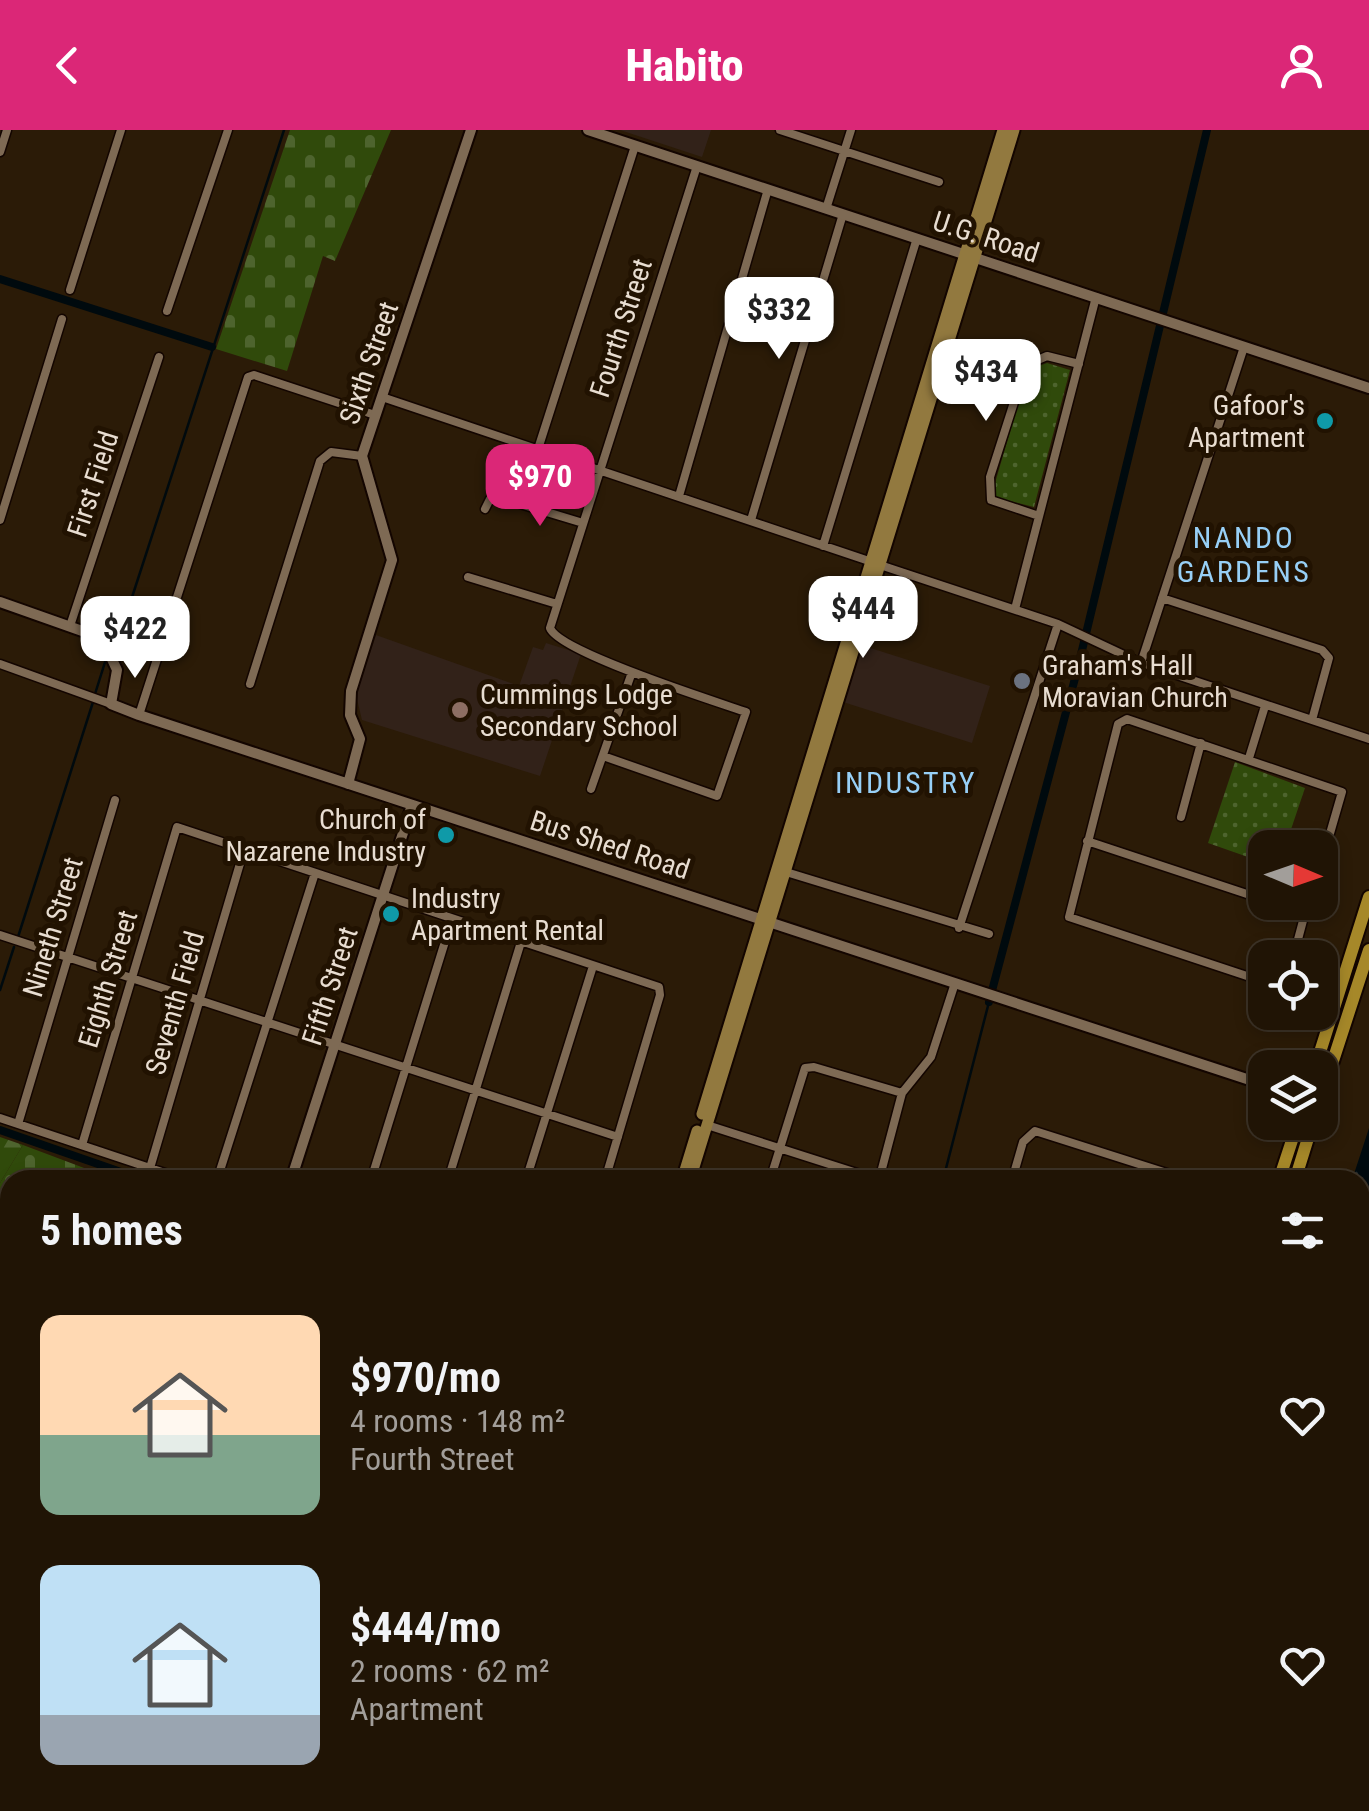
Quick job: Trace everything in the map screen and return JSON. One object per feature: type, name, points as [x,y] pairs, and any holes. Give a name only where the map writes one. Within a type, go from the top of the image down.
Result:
[{"type":"main road","points":[[685,1170],[876,564],[1003,130]]},
{"type":"main road","points":[[969,256],[1014,130]]},
{"type":"main road","points":[[693,1170],[876,564]]},
{"type":"main road","points":[[1321,1050],[1369,898]]},
{"type":"main road","points":[[1337,1050],[1369,950]]},
{"type":"main road","points":[[1281,1170],[1292,1140]]},
{"type":"main road","points":[[1298,1170],[1307,1140]]},
{"type":"street","points":[[0,152],[7,130]]},
{"type":"street","points":[[70,290],[121,130]]},
{"type":"street","points":[[167,310],[228,130]]},
{"type":"street","name":"Sixth Street","points":[[348,784],[360,739],[350,715],[352,690],[392,556],[362,456],[471,130]]},
{"type":"street","name":"U.G. Road","points":[[588,130],[1369,388]]},
{"type":"street","points":[[780,130],[939,182]]},
{"type":"street","points":[[826,208],[851,130]]},
{"type":"street","points":[[538,449],[635,146]]},
{"type":"street","name":"Fourth Street","points":[[632,672],[555,638],[552,619],[697,166]]},
{"type":"street","points":[[679,496],[768,189]]},
{"type":"street","points":[[750,520],[843,214]]},
{"type":"street","points":[[823,546],[917,238]]},
{"type":"street","points":[[1014,609],[1096,298]]},
{"type":"street","points":[[0,520],[62,319]]},
{"type":"street","points":[[1141,664],[1244,347]]},
{"type":"street","points":[[1039,516],[996,503],[989,482],[1026,365],[1047,356],[1079,364]]},
{"type":"street","name":"First Field","points":[[70,626],[159,357]]},
{"type":"street","points":[[139,715],[248,377],[254,375],[375,415]]},
{"type":"street","points":[[382,397],[1058,624],[1141,664],[1369,740]]},
{"type":"street","points":[[250,684],[320,461],[331,452],[362,456]]},
{"type":"street","points":[[486,509],[491,498],[498,498],[583,523]]},
{"type":"street","points":[[468,577],[556,604]]},
{"type":"street","points":[[1162,598],[1322,650],[1329,658],[1312,720]]},
{"type":"street","points":[[0,602],[106,642],[114,659],[111,704],[0,664]]},
{"type":"street","points":[[959,928],[1058,624]]},
{"type":"street","points":[[591,789],[602,756],[632,672],[746,712],[717,796],[602,756]]},
{"type":"street","name":"Bus Shed Road","points":[[111,704],[1248,1079]]},
{"type":"street","points":[[1249,758],[1264,706]]},
{"type":"street","points":[[1248,977],[1071,921],[1087,841],[1122,719],[1342,792],[1331,830]]},
{"type":"street","points":[[1181,817],[1201,743]]},
{"type":"street","name":"Nineth Street","points":[[18,1124],[115,800]]},
{"type":"street","name":"Fifth Street","points":[[294,1170],[412,806]]},
{"type":"street","name":"Eighth Street","points":[[82,1145],[177,826],[244,850]]},
{"type":"street","points":[[1087,841],[1248,895]]},
{"type":"street","points":[[244,850],[660,991],[608,1170]]},
{"type":"street","name":"Seventh Field","points":[[150,1168],[244,850]]},
{"type":"street","points":[[786,872],[959,928],[989,934]]},
{"type":"street","points":[[220,1170],[315,873]]},
{"type":"street","points":[[374,1170],[452,919]]},
{"type":"street","points":[[0,935],[618,1137]]},
{"type":"street","points":[[451,1170],[520,942]]},
{"type":"street","points":[[529,1170],[592,966]]},
{"type":"street","points":[[882,1170],[902,1093],[931,1057],[955,983]]},
{"type":"street","points":[[773,1170],[807,1067],[902,1093]]},
{"type":"street","points":[[0,1118],[156,1170]]},
{"type":"street","points":[[707,1125],[848,1170]]},
{"type":"street","points":[[1015,1170],[1023,1142],[1036,1131],[1158,1170]]},
{"type":"shaded area","points":[[620,130],[711,130],[702,157]]},
{"type":"shaded area","name":"Cummings Lodge Secondary School","points":[[376,635],[519,686],[533,647],[543,650],[546,643],[581,654],[540,776],[362,720],[356,695]]},
{"type":"shaded area","points":[[861,645],[990,686],[972,743],[843,702]]},
{"type":"green space","points":[[290,130],[391,130],[335,261],[323,256],[287,371],[216,349]]},
{"type":"green space","points":[[1047,363],[1070,370],[1034,507],[997,498],[993,490],[1028,370]]},
{"type":"green space","points":[[1235,762],[1305,788],[1291,830],[1248,830],[1248,857],[1208,843]]},
{"type":"green space","points":[[0,1137],[23,1145],[8,1170],[0,1170]]},
{"type":"green space","points":[[23,1145],[89,1170],[8,1170]]},
{"type":"water","points":[[1369,1128],[1369,1170],[1355,1170]]},
{"type":"waterway","points":[[111,647],[122,628],[284,130]]},
{"type":"waterway","points":[[989,1002],[1078,667],[1207,130]]},
{"type":"waterway","points":[[0,279],[212,347]]},
{"type":"waterway","points":[[95,694],[106,659]]},
{"type":"waterway","points":[[18,937],[93,702]]},
{"type":"waterway","points":[[0,990],[14,947]]},
{"type":"waterway","points":[[946,1170],[989,1002]]},
{"type":"waterway","points":[[0,1130],[115,1170]]},
{"type":"place","name":"Gafoor's Apartment","points":[[1325,421]]},
{"type":"place","name":"Graham's Hall Moravian Church","points":[[1022,681]]},
{"type":"place","name":"Cummings Lodge Secondary School","points":[[460,710]]},
{"type":"place","name":"Church of Nazarene Industry","points":[[446,835]]},
{"type":"place","name":"Industry Apartment Rental","points":[[391,914]]},
{"type":"district","name":"NANDO GARDENS","points":[[1244,554]]},
{"type":"district","name":"INDUSTRY","points":[[906,782]]}]
